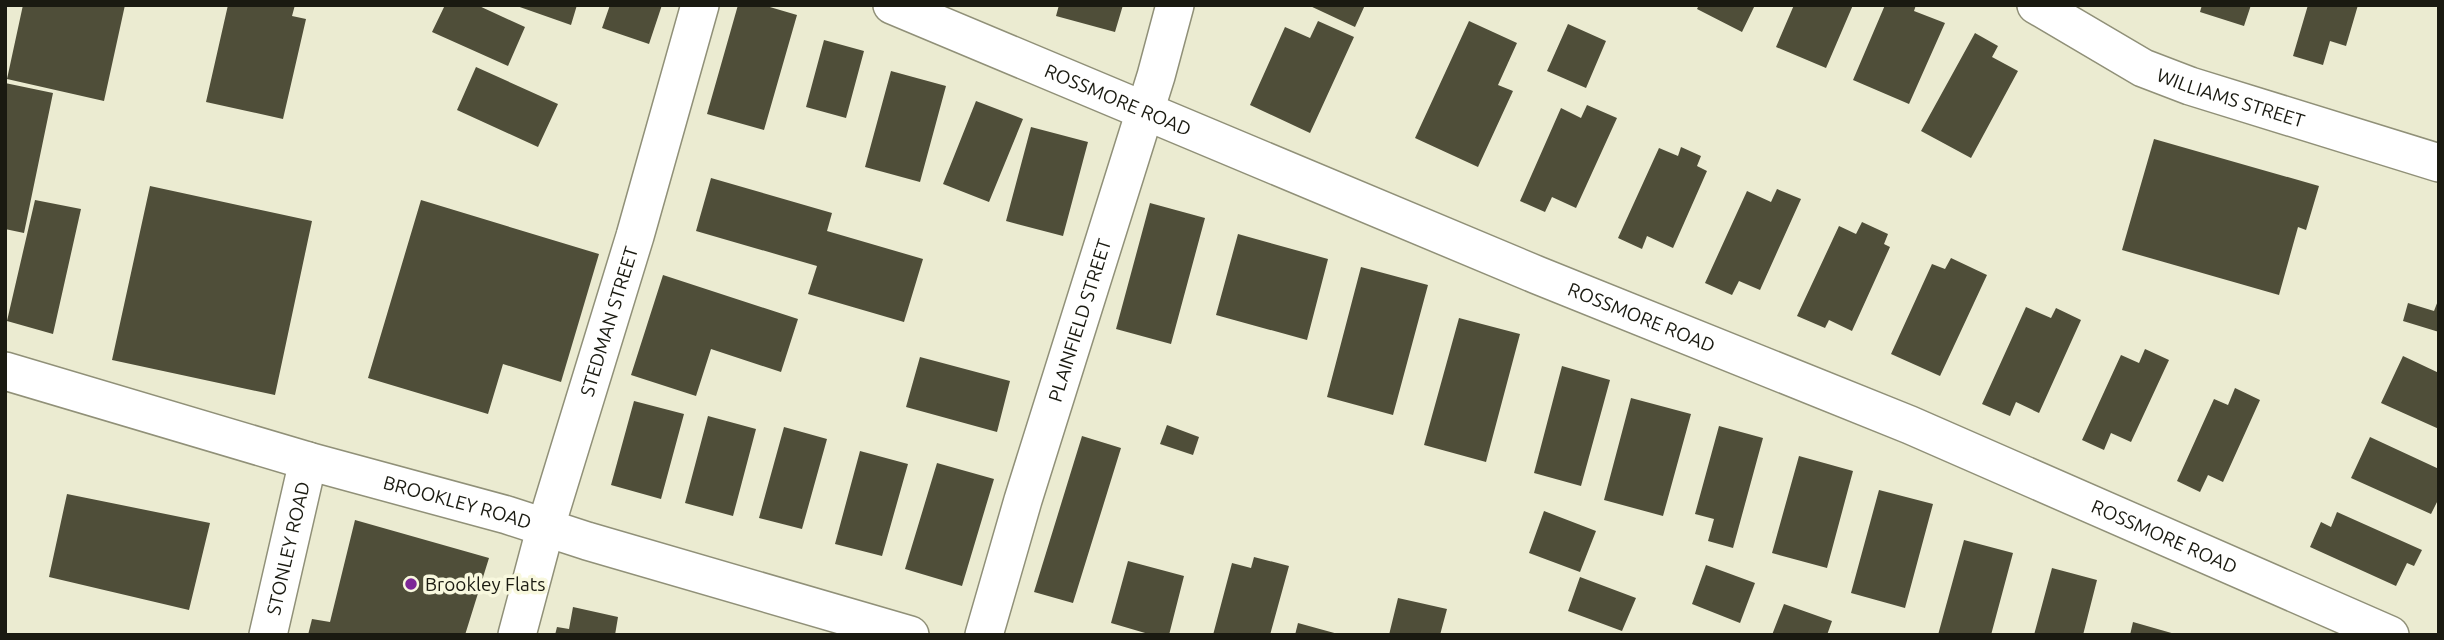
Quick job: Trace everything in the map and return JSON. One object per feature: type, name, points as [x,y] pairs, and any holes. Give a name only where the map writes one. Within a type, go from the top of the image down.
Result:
[{"type":"street","name":"STEDMAN STREET","points":[[517,635],[545,526],[635,236],[700,5]]},
{"type":"street","name":"ROSSMORE ROAD","points":[[892,5],[1537,275],[1910,425],[2390,635]]},
{"type":"street","name":"PLAINFIELD STREET","points":[[984,635],[1023,500],[1156,76],[1175,5]]},
{"type":"street","name":"WILLIAMS STREET","points":[[2036,5],[2143,68],[2190,86],[2439,163]]},
{"type":"street","name":"BROOKLEY ROAD","points":[[5,371],[308,461],[545,526],[587,541],[910,635]]},
{"type":"street","name":"STONLEY ROAD","points":[[268,635],[308,461]]},
{"type":"building","points":[[23,5],[125,5],[104,101],[7,79]]},
{"type":"building","points":[[228,5],[295,5],[292,16],[306,19],[283,119],[206,102]]},
{"type":"building","points":[[445,5],[477,5],[525,27],[508,66],[432,32]]},
{"type":"building","points":[[514,5],[577,5],[571,25]]},
{"type":"building","points":[[610,5],[662,5],[649,44],[602,28]]},
{"type":"building","points":[[738,5],[763,5],[797,15],[764,130],[707,114]]},
{"type":"building","points":[[1059,5],[1123,5],[1115,32],[1056,16]]},
{"type":"building","points":[[1308,5],[1365,5],[1355,27]]},
{"type":"building","points":[[1699,5],[1755,5],[1742,32],[1697,9]]},
{"type":"building","points":[[1794,5],[1853,5],[1826,68],[1776,47]]},
{"type":"building","points":[[1885,5],[1916,5],[1914,11],[1945,23],[1909,104],[1853,80]]},
{"type":"building","points":[[2202,5],[2251,5],[2244,26],[2200,12]]},
{"type":"building","points":[[2308,5],[2358,5],[2346,46],[2330,41],[2323,65],[2293,56]]},
{"type":"building","points":[[1318,21],[1354,37],[1310,133],[1250,105],[1285,27],[1310,38]]},
{"type":"building","points":[[1469,21],[1517,43],[1498,85],[1513,91],[1478,167],[1415,138]]},
{"type":"building","points":[[1568,24],[1606,41],[1586,88],[1547,71]]},
{"type":"building","points":[[1975,33],[1998,46],[1992,57],[2018,71],[1971,158],[1921,131]]},
{"type":"building","points":[[824,40],[864,51],[846,118],[806,107]]},
{"type":"building","points":[[476,67],[558,104],[538,147],[457,110]]},
{"type":"building","points":[[891,71],[946,86],[920,182],[865,167]]},
{"type":"building","points":[[5,83],[53,93],[24,233],[5,229]]},
{"type":"building","points":[[976,101],[1023,119],[989,202],[943,184]]},
{"type":"building","points":[[1587,105],[1617,118],[1576,208],[1552,197],[1545,212],[1520,201],[1561,108],[1581,118]]},
{"type":"building","points":[[1031,127],[1088,142],[1063,236],[1006,221]]},
{"type":"building","points":[[2154,139],[2319,186],[2306,230],[2298,227],[2279,295],[2122,250]]},
{"type":"building","points":[[1681,147],[1701,156],[1697,166],[1707,171],[1673,248],[1647,236],[1642,249],[1618,238],[1659,148],[1678,156]]},
{"type":"building","points":[[711,178],[832,213],[827,231],[923,259],[904,322],[808,294],[817,266],[696,231]]},
{"type":"building","points":[[150,186],[312,221],[275,395],[112,360]]},
{"type":"building","points":[[1777,189],[1801,199],[1760,290],[1739,281],[1732,295],[1705,283],[1747,191],[1771,202]]},
{"type":"building","points":[[35,200],[81,209],[53,334],[7,321]]},
{"type":"building","points":[[421,200],[599,254],[561,382],[503,364],[488,414],[368,378]]},
{"type":"building","points":[[1150,203],[1205,218],[1171,344],[1116,329]]},
{"type":"building","points":[[1862,222],[1888,234],[1884,244],[1890,247],[1852,331],[1829,320],[1825,328],[1797,316],[1839,226],[1856,234]]},
{"type":"building","points":[[1238,234],[1328,259],[1307,340],[1216,315]]},
{"type":"building","points":[[1951,258],[1987,275],[1940,376],[1891,354],[1932,264],[1945,269]]},
{"type":"building","points":[[1361,267],[1428,285],[1393,415],[1327,397]]},
{"type":"building","points":[[663,275],[798,319],[781,372],[711,349],[696,396],[631,375]]},
{"type":"building","points":[[2439,298],[2439,332],[2403,321],[2408,303],[2434,311]]},
{"type":"building","points":[[2026,307],[2051,318],[2056,308],[2081,320],[2039,413],[2016,402],[2010,416],[1982,404]]},
{"type":"building","points":[[1459,318],[1520,334],[1486,462],[1424,445]]},
{"type":"building","points":[[2145,349],[2169,360],[2131,442],[2111,433],[2104,450],[2082,440],[2121,355],[2139,363]]},
{"type":"building","points":[[2403,356],[2439,373],[2439,429],[2381,403]]},
{"type":"building","points":[[920,357],[1010,381],[997,432],[906,407]]},
{"type":"building","points":[[1562,366],[1610,380],[1581,486],[1534,473]]},
{"type":"building","points":[[2235,388],[2260,400],[2223,482],[2208,475],[2200,492],[2177,481],[2214,399],[2228,405]]},
{"type":"building","points":[[1631,398],[1691,414],[1663,516],[1604,500]]},
{"type":"building","points":[[634,401],[684,414],[661,499],[611,485]]},
{"type":"building","points":[[708,416],[756,429],[733,516],[685,503]]},
{"type":"building","points":[[1167,425],[1199,437],[1193,455],[1160,444]]},
{"type":"building","points":[[1719,426],[1763,438],[1733,548],[1708,541],[1714,519],[1695,514]]},
{"type":"building","points":[[784,427],[827,439],[802,529],[759,518]]},
{"type":"building","points":[[1082,436],[1121,448],[1073,603],[1034,592]]},
{"type":"building","points":[[2370,437],[2439,469],[2439,498],[2431,514],[2351,478]]},
{"type":"building","points":[[860,451],[908,464],[882,556],[835,544]]},
{"type":"building","points":[[1799,456],[1853,471],[1827,568],[1772,553]]},
{"type":"building","points":[[937,463],[994,479],[962,586],[905,569]]},
{"type":"building","points":[[1879,490],[1933,504],[1905,608],[1851,593]]},
{"type":"building","points":[[67,494],[210,523],[189,610],[49,577]]},
{"type":"building","points":[[1544,511],[1596,531],[1580,572],[1529,553]]},
{"type":"building","points":[[2337,512],[2422,550],[2414,566],[2407,563],[2396,586],[2310,547],[2321,522],[2331,527]]},
{"type":"building","name":"Brookley Flats","points":[[355,520],[489,558],[465,635],[308,635],[312,619],[330,622]]},
{"type":"building","points":[[1964,540],[2013,553],[1991,635],[1938,635]]},
{"type":"building","points":[[1254,557],[1289,566],[1270,635],[1213,635],[1232,563],[1251,568]]},
{"type":"building","points":[[1128,561],[1184,576],[1169,635],[1152,635],[1111,623]]},
{"type":"building","points":[[1706,565],[1755,583],[1740,623],[1692,604]]},
{"type":"building","points":[[2052,568],[2097,580],[2083,635],[2034,635]]},
{"type":"building","points":[[1580,577],[1636,598],[1622,631],[1568,611]]},
{"type":"building","points":[[1398,598],[1447,609],[1440,635],[1389,635]]},
{"type":"building","points":[[1784,604],[1832,621],[1827,635],[1772,635]]},
{"type":"building","points":[[573,607],[618,617],[615,635],[555,635],[557,627],[569,629]]},
{"type":"building","points":[[2133,622],[2175,634],[2175,635],[2130,635]]},
{"type":"building","points":[[1298,623],[1338,634],[1338,635],[1295,635]]},
{"type":"place","name":"Brookley Flats","points":[[411,584]]}]
